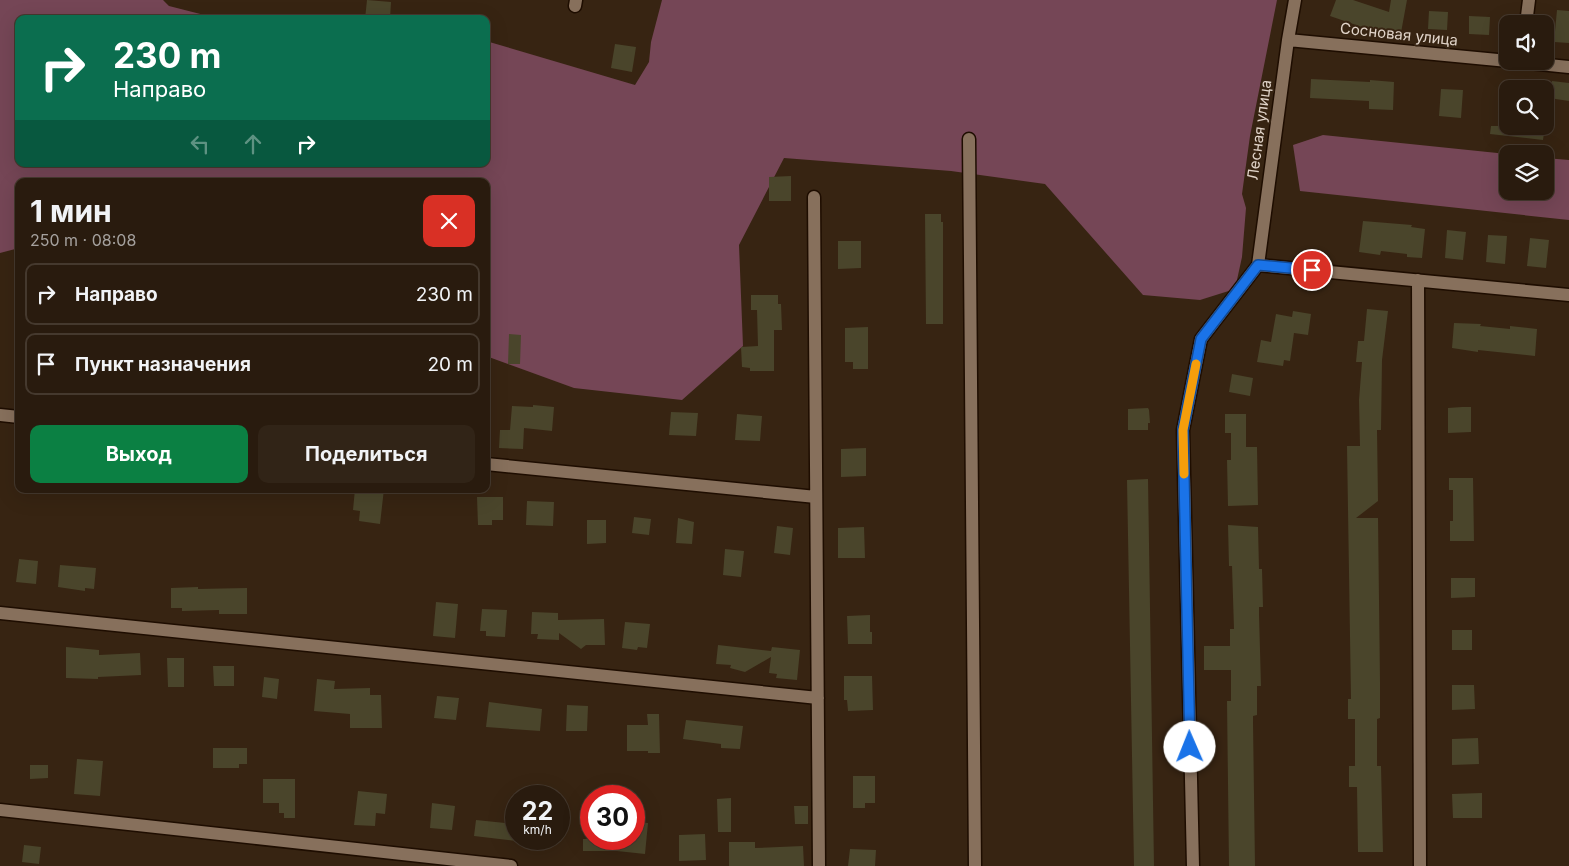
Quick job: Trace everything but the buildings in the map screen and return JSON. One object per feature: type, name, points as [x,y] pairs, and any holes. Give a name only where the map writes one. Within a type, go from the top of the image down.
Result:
[{"type":"street","name":"Лесная улица","points":[[1258,265],[1288,40],[1296,0]]},
{"type":"street","points":[[1527,15],[1528,0]]},
{"type":"street","name":"Сосновая улица","points":[[1288,40],[1499,60]]},
{"type":"street","name":"Сосновая улица","points":[[1554,65],[1569,67]]},
{"type":"street","points":[[969,140],[975,866]]},
{"type":"street","points":[[814,197],[819,866]]},
{"type":"street","points":[[1193,866],[1183,430],[1201,339],[1258,265],[1569,295]]},
{"type":"street","points":[[1418,280],[1420,866]]},
{"type":"street","points":[[0,415],[15,417]]},
{"type":"street","points":[[490,464],[816,497]]},
{"type":"street","points":[[0,612],[818,698]]},
{"type":"street","points":[[0,810],[511,866]]},
{"type":"shaded area","points":[[0,0],[163,0],[169,6],[204,15],[15,15],[15,167],[490,167],[490,42],[635,85],[649,62],[651,42],[662,0],[1277,0],[1250,136],[1242,194],[1246,208],[1242,257],[1235,289],[1200,300],[1143,295],[1045,184],[951,171],[784,158],[739,245],[743,346],[682,400],[574,388],[490,357],[490,178],[15,178],[15,249],[0,253]]},
{"type":"shaded area","points":[[1323,135],[1499,153],[1499,200],[1554,200],[1554,159],[1569,160],[1569,220],[1300,191],[1293,145]]},
{"type":"slow traffic","points":[[1184,474],[1183,430],[1196,364]]},
{"type":"route","points":[[1190,747],[1183,430],[1201,339],[1258,265],[1312,270]]}]
